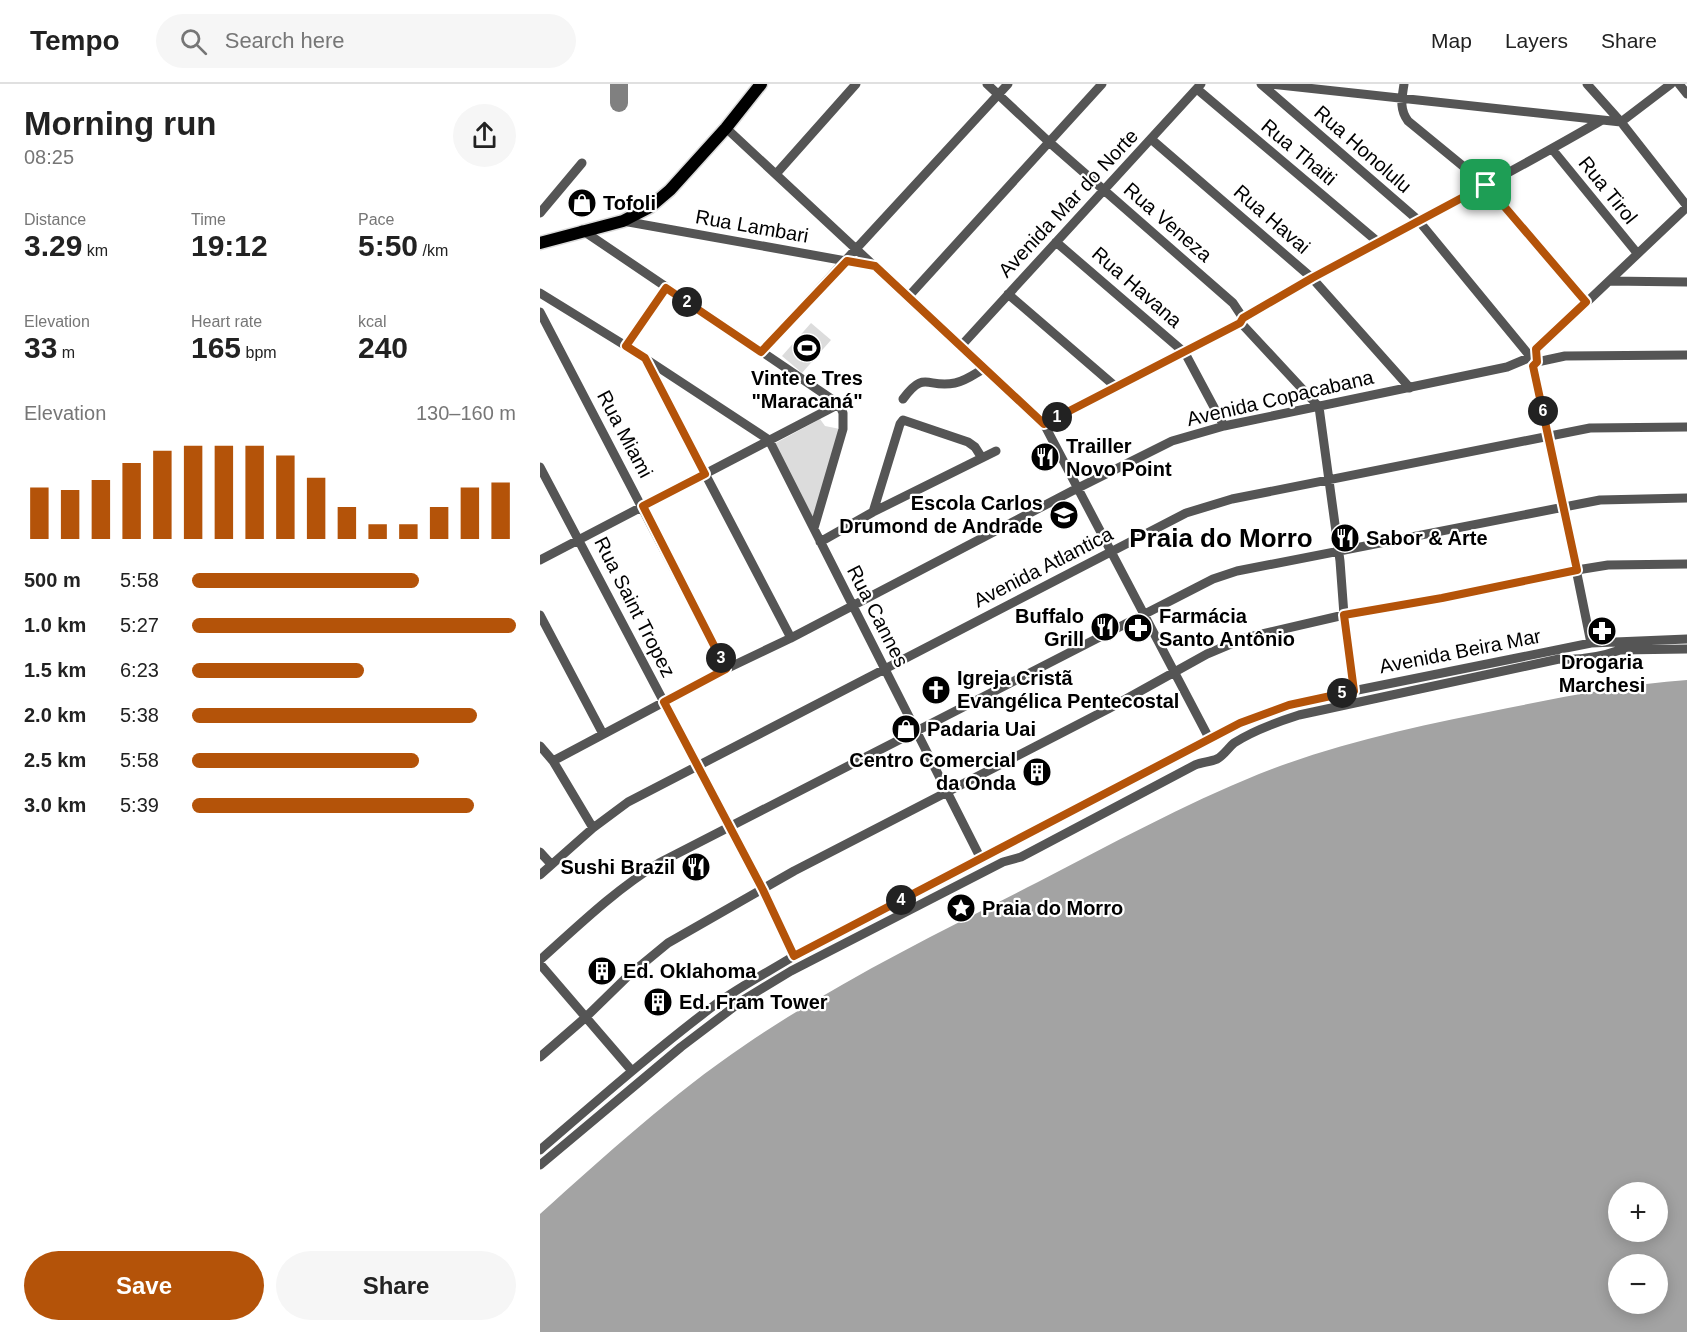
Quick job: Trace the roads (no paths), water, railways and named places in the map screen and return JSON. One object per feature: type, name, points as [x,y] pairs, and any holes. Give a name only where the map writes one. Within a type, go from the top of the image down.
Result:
[{"type":"main road","points":[[540,243],[582,230],[623,221],[650,207],[670,190],[726,128],[761,84]]},
{"type":"street","points":[[776,174],[856,84]]},
{"type":"street","name":"Rua Veneza","points":[[987,84],[1049,142],[1233,303],[1242,320],[1319,407]]},
{"type":"street","points":[[761,352],[1008,84]]},
{"type":"street","points":[[908,297],[1102,84]]},
{"type":"street","name":"Rua Honolulu","points":[[1261,84],[1418,220],[1532,358]]},
{"type":"street","points":[[1270,84],[1621,122],[1671,84]]},
{"type":"street","points":[[1404,84],[1402,114],[1486,185],[1586,302]]},
{"type":"street","points":[[1587,84],[1621,122],[1687,206],[1586,302],[1532,358],[1591,643]]},
{"type":"street","points":[[1679,84],[1687,93]]},
{"type":"street","name":"Avenida Mar do Norte","points":[[961,346],[1199,87]]},
{"type":"street","name":"Rua Thaiti","points":[[1199,87],[1378,242]]},
{"type":"street","points":[[1044,424],[1185,353],[1312,278],[1602,120]]},
{"type":"street","points":[[726,128],[1044,424],[1113,551],[1209,738]]},
{"type":"street","name":"Rua Havai","points":[[1151,139],[1312,278],[1410,388]]},
{"type":"street","name":"Rua Tirol","points":[[1552,149],[1637,253]]},
{"type":"street","points":[[540,213],[582,163]]},
{"type":"street","name":"Rua Lambari","points":[[623,221],[875,266]]},
{"type":"street","points":[[582,230],[839,404],[843,413],[843,429],[814,528]]},
{"type":"street","name":"Rua Havana","points":[[1056,242],[1185,353],[1224,426]]},
{"type":"street","points":[[1610,281],[1687,282]]},
{"type":"street","points":[[626,346],[666,288]]},
{"type":"street","name":"Rua Cannes","points":[[540,293],[645,358],[769,440],[981,859]]},
{"type":"street","points":[[1008,294],[1116,387]]},
{"type":"street","name":"Rua Miami","points":[[540,312],[726,669]]},
{"type":"street","name":"Avenida Copacabana","points":[[553,761],[726,669],[791,638],[1079,487],[1172,441],[1224,426],[1410,388],[1532,358],[1687,355]]},
{"type":"street","points":[[645,358],[791,638]]},
{"type":"street","points":[[903,399],[915,384],[920,382],[959,383],[985,368]]},
{"type":"street","points":[[540,560],[839,404]]},
{"type":"street","points":[[1319,407],[1339,552],[1354,691]]},
{"type":"street","points":[[873,512],[903,420],[968,442],[975,447],[982,458]]},
{"type":"street","name":"Avenida Atlantica","points":[[540,874],[593,828],[628,802],[1186,513],[1209,505],[1329,479],[1590,428],[1687,427]]},
{"type":"street","points":[[820,542],[873,512],[996,451]]},
{"type":"street","name":"Rua Saint Tropez","points":[[540,467],[580,539],[763,890],[794,956]]},
{"type":"street","points":[[632,1071],[540,962],[612,897],[639,875],[659,864],[1213,579],[1237,571],[1600,500],[1687,498]]},
{"type":"street","points":[[540,1057],[628,976],[668,943],[794,872],[1220,648],[1245,638],[1344,615],[1442,598],[1577,570],[1608,566],[1687,564]]},
{"type":"street","points":[[540,615],[603,734]]},
{"type":"street","name":"Avenida Beira Mar","points":[[540,1150],[632,1071],[717,1004],[794,956],[1240,723],[1281,708],[1354,691],[1591,643],[1687,639]]},
{"type":"street","points":[[540,1165],[705,1027],[773,982],[992,867],[1021,857],[1195,765],[1221,757],[1232,745],[1267,726],[1299,715],[1559,659],[1571,660],[1610,654],[1620,650],[1687,649]]},
{"type":"street","points":[[540,746],[553,761],[593,828]]},
{"type":"street","points":[[540,852],[551,864]]},
{"type":"place","name":"Tofoli","points":[[582,203]]},
{"type":"place","name":"Vinte e Tres \"Maracaná\"","points":[[807,348]]},
{"type":"place","name":"Trailler Novo Point","points":[[1045,457]]},
{"type":"place","name":"Escola Carlos Drumond de Andrade","points":[[1064,515]]},
{"type":"place","name":"Sabor & Arte","points":[[1345,538]]},
{"type":"place","name":"Buffalo Grill","points":[[1105,627]]},
{"type":"place","name":"Farmácia Santo Antônio","points":[[1138,628]]},
{"type":"place","name":"Drogaria Marchesi","points":[[1602,631]]},
{"type":"place","name":"Igreja Cristã Evangélica Pentecostal","points":[[936,690]]},
{"type":"place","name":"Padaria Uai","points":[[906,729]]},
{"type":"place","name":"Centro Comercial da Onda","points":[[1037,772]]},
{"type":"place","name":"Sushi Brazil","points":[[696,867]]},
{"type":"place","name":"Praia do Morro","points":[[961,908]]},
{"type":"place","name":"Ed. Oklahoma","points":[[602,971]]},
{"type":"place","name":"Ed. Fram Tower","points":[[658,1002]]},
{"type":"district","name":"Praia do Morro","points":[[1221,538]]}]
